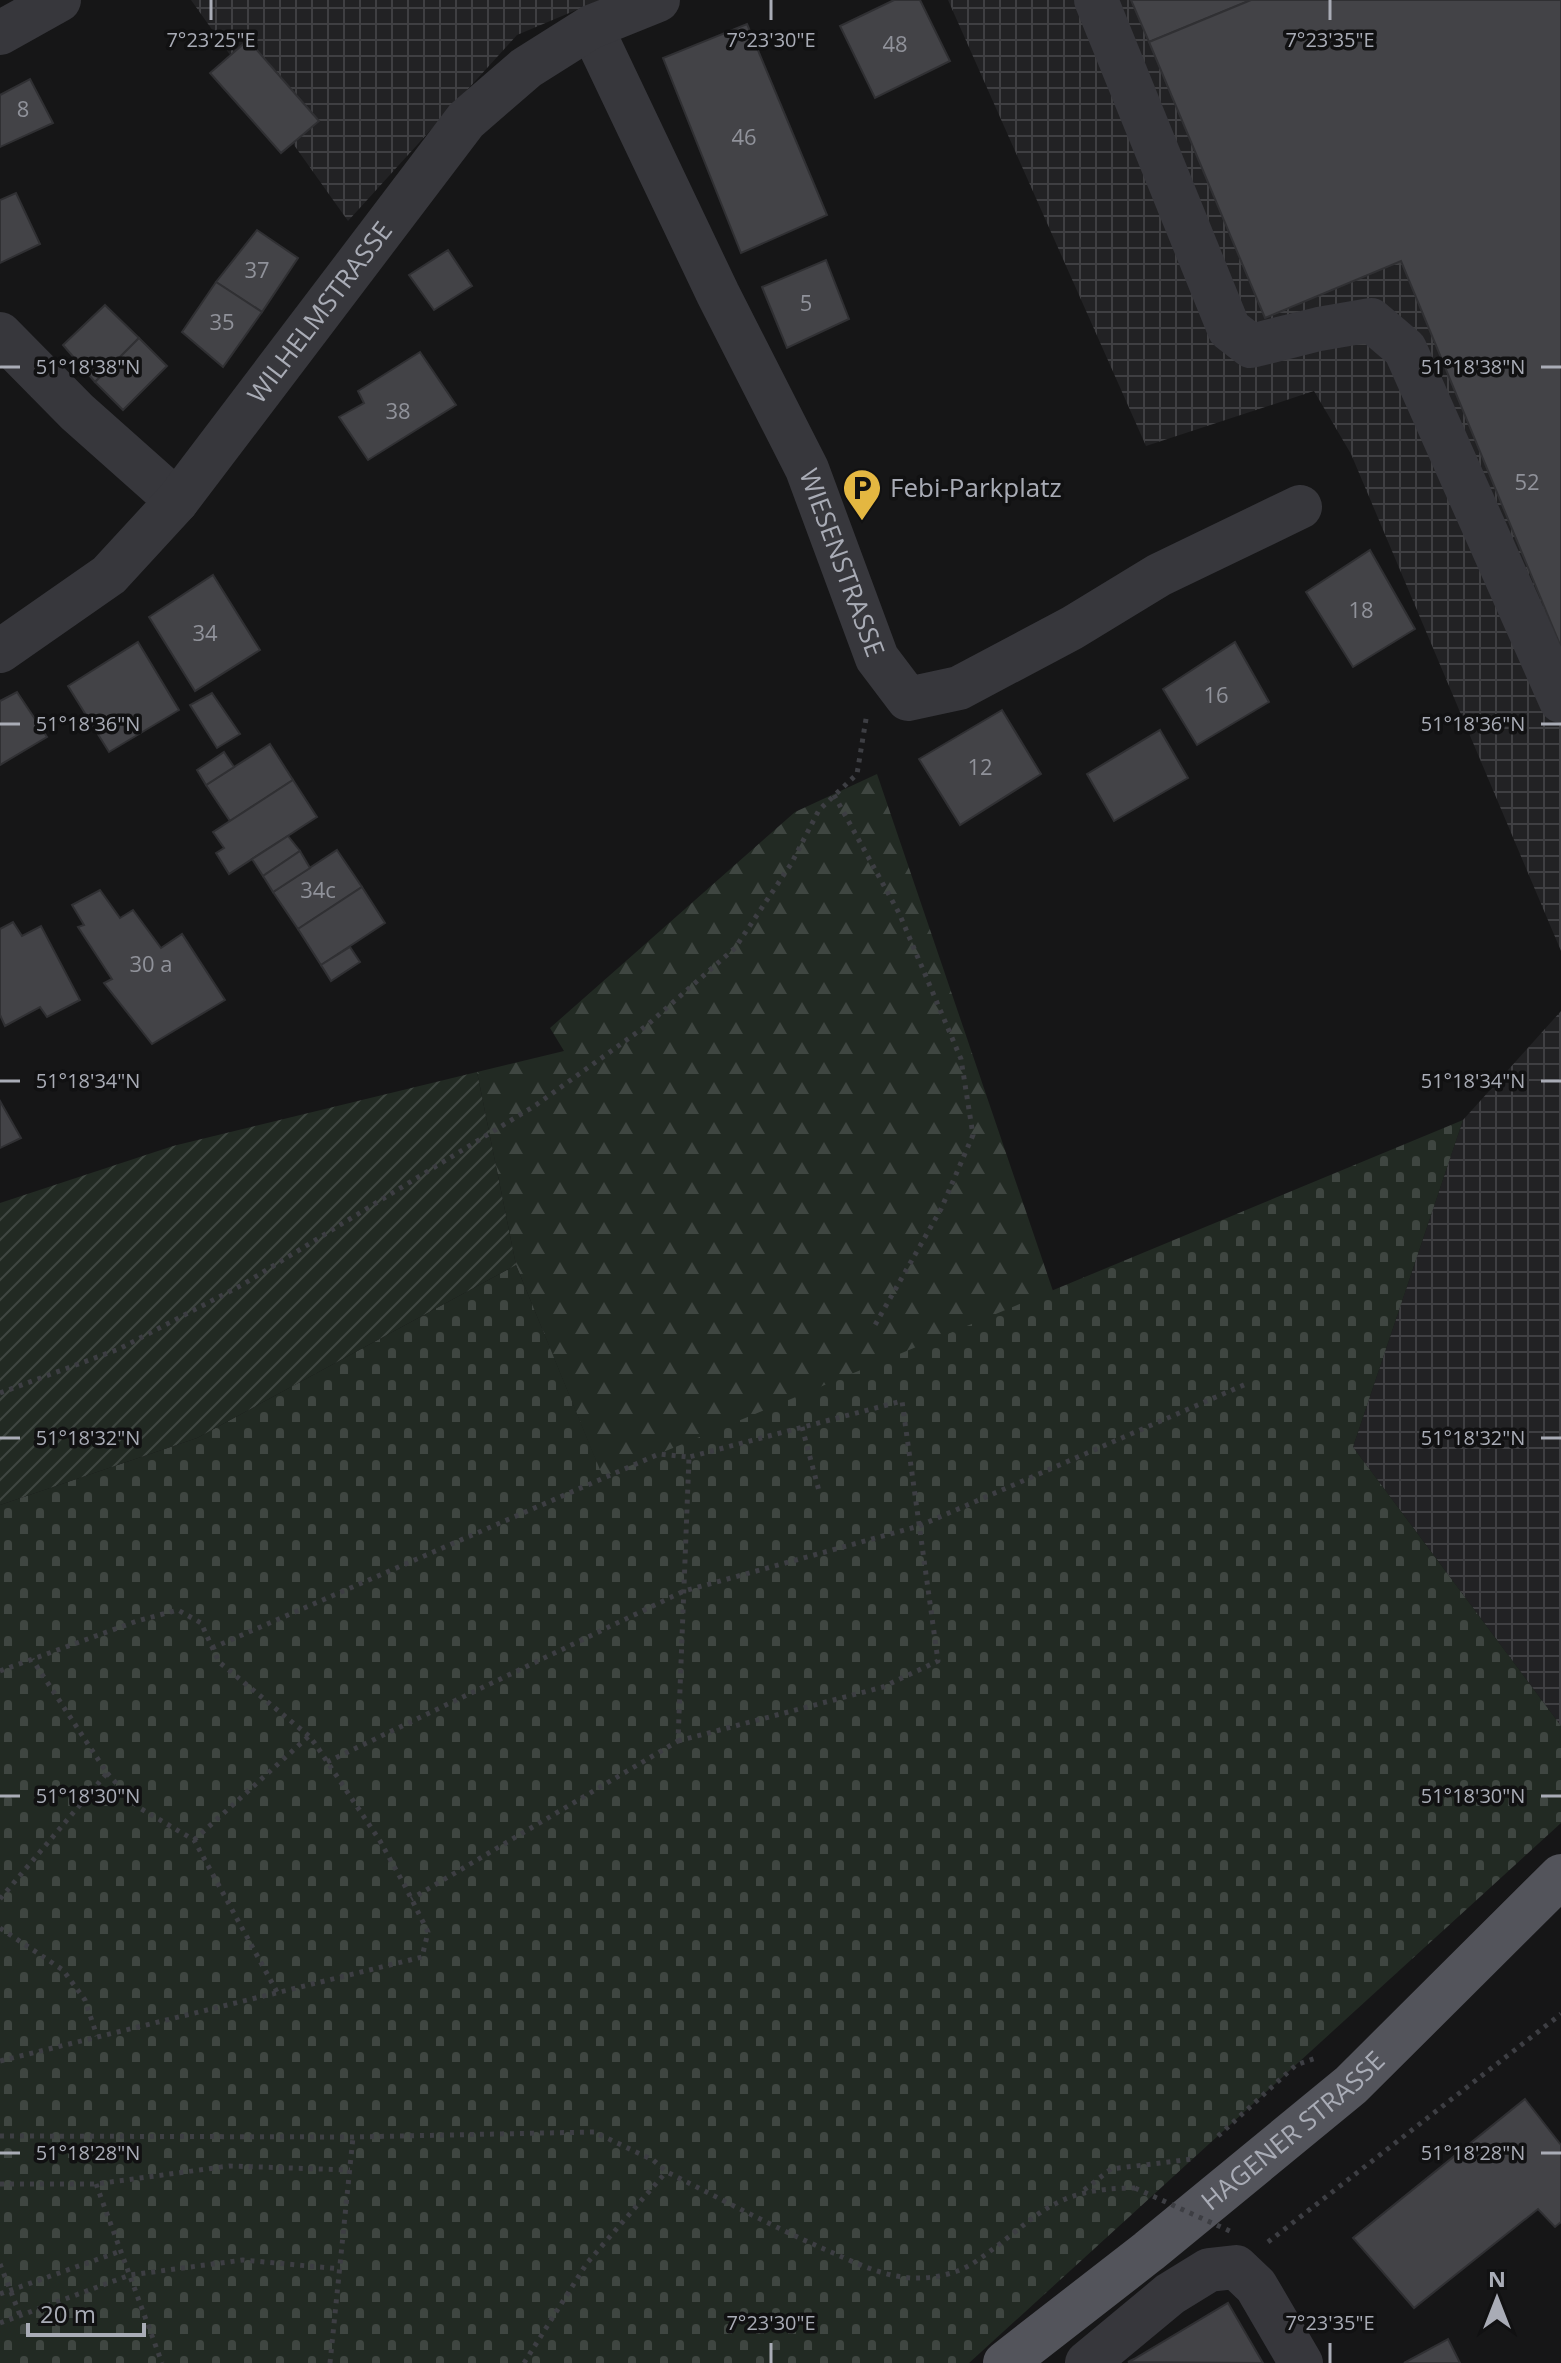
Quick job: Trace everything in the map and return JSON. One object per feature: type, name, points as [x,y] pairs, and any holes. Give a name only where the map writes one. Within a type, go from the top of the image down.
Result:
[{"type":"main road","name":"HAGENER STRASSE","points":[[1005,2363],[1149,2251],[1351,2085],[1561,1876]]},
{"type":"street","points":[[0,33],[59,0]]},
{"type":"street","name":"WILHELMSTRASSE","points":[[0,651],[109,575],[177,501],[466,120],[526,68],[591,27],[658,0]]},
{"type":"street","points":[[1096,0],[1229,329],[1251,346],[1371,320],[1405,349],[1561,701]]},
{"type":"street","name":"WIESENSTRASSE","points":[[591,27],[712,282],[807,469],[877,658],[908,699],[959,688],[1072,628],[1159,575],[1300,507]]},
{"type":"street","points":[[0,334],[77,412],[177,501]]},
{"type":"street","points":[[1087,2363],[1170,2294],[1209,2270],[1234,2249],[1301,2363]]},
{"type":"path","points":[[0,1393],[119,1349],[242,1285],[536,1105],[646,1026],[735,948],[791,864],[819,810],[857,774],[877,658]]},
{"type":"path","points":[[834,795],[899,913],[961,1059],[973,1135],[941,1209],[875,1325]]},
{"type":"path","points":[[327,1762],[684,1591],[919,1526],[1246,1384]]},
{"type":"path","points":[[212,1648],[659,1454],[689,1457],[902,1401],[938,1661],[883,1687],[678,1741],[411,1899]]},
{"type":"path","points":[[802,1427],[819,1491]]},
{"type":"path","points":[[678,1741],[689,1457]]},
{"type":"path","points":[[0,1671],[137,1621],[178,1610],[201,1623],[219,1662],[309,1736],[380,1841],[428,1932],[422,1957],[0,2061]]},
{"type":"path","points":[[32,1659],[107,1773],[138,1807],[194,1840],[277,1992]]},
{"type":"path","points":[[194,1840],[309,1736]]},
{"type":"path","points":[[0,1899],[107,1773]]},
{"type":"path","points":[[0,1928],[63,1970],[85,2000],[97,2036]]},
{"type":"path","points":[[1083,2191],[1135,2188],[1234,2249],[1561,2014]]},
{"type":"path","points":[[1215,2139],[1296,2065]]},
{"type":"path","points":[[0,2136],[353,2137],[594,2132],[819,2247],[875,2270],[911,2278],[941,2276],[972,2263],[1040,2211],[1083,2191],[1111,2169],[1191,2161],[1203,2150]]},
{"type":"path","points":[[330,2363],[353,2137]]},
{"type":"path","points":[[0,2184],[96,2184],[229,2166],[350,2170]]},
{"type":"path","points":[[524,2363],[587,2263],[667,2172]]},
{"type":"path","points":[[96,2184],[162,2363]]},
{"type":"path","points":[[0,2294],[121,2251]]},
{"type":"path","points":[[0,2323],[130,2275],[243,2260],[341,2269]]},
{"type":"path","points":[[0,2264],[20,2315]]},
{"type":"shaded area","points":[[191,0],[600,0],[517,35],[348,221]]},
{"type":"shaded area","points":[[948,0],[1561,0],[1561,951],[1351,454],[1314,391],[1146,446]]},
{"type":"shaded area","points":[[1561,1011],[1561,1726],[1353,1447],[1463,1120]]},
{"type":"green space","points":[[877,774],[1053,1291],[603,1478],[516,1265],[477,1072],[564,1051],[550,1028],[795,812]]},
{"type":"green space","points":[[477,1072],[516,1265],[197,1438],[0,1505],[0,1203],[173,1146]]},
{"type":"green space","points":[[1463,1120],[1353,1447],[1561,1726],[1561,1823],[969,2363],[0,2363],[0,1505],[197,1438],[516,1265],[603,1477]]},
{"type":"building","points":[[894,0],[920,0],[950,61],[875,98],[840,26]]},
{"type":"building","points":[[1131,0],[1251,0],[1149,42]]},
{"type":"building","points":[[1251,0],[1561,0],[1561,647],[1401,261],[1265,318],[1149,42]]},
{"type":"building","points":[[747,24],[827,215],[741,253],[663,58]]},
{"type":"building","points":[[248,40],[319,121],[281,153],[210,73]]},
{"type":"building","points":[[30,79],[53,123],[0,147],[0,95]]},
{"type":"building","points":[[16,193],[40,244],[0,263],[0,200]]},
{"type":"building","points":[[257,230],[298,258],[262,312],[216,282]]},
{"type":"building","points":[[448,250],[472,286],[434,310],[409,275]]},
{"type":"building","points":[[826,260],[849,319],[787,348],[762,287]]},
{"type":"building","points":[[216,282],[262,312],[223,367],[182,332]]},
{"type":"building","points":[[105,305],[139,338],[95,382],[63,345]]},
{"type":"building","points":[[139,338],[167,366],[123,410],[95,382]]},
{"type":"building","points":[[420,352],[456,405],[368,460],[339,417],[364,403],[358,391]]},
{"type":"building","points":[[1370,550],[1415,629],[1353,667],[1306,592]]},
{"type":"building","points":[[213,575],[260,650],[195,691],[149,617]]},
{"type":"building","points":[[138,642],[179,710],[109,752],[68,686]]},
{"type":"building","points":[[1235,642],[1269,702],[1197,745],[1163,689]]},
{"type":"building","points":[[17,692],[47,737],[0,765],[0,701]]},
{"type":"building","points":[[212,693],[240,734],[217,748],[190,705]]},
{"type":"building","points":[[1002,710],[1041,774],[960,825],[919,759]]},
{"type":"building","points":[[1160,730],[1188,778],[1114,821],[1087,774]]},
{"type":"building","points":[[270,744],[293,780],[230,821],[206,785]]},
{"type":"building","points":[[224,752],[234,767],[206,785],[197,770]]},
{"type":"building","points":[[293,780],[317,817],[229,874],[216,853],[224,848],[213,832]]},
{"type":"building","points":[[288,836],[300,851],[263,876],[252,859]]},
{"type":"building","points":[[337,850],[362,887],[298,929],[273,892]]},
{"type":"building","points":[[300,851],[310,868],[273,892],[263,876]]},
{"type":"building","points":[[362,887],[385,923],[321,965],[298,929]]},
{"type":"building","points":[[100,890],[120,918],[133,910],[161,948],[182,934],[225,1000],[152,1044],[104,983],[112,979],[78,927],[84,925],[72,905]]},
{"type":"building","points":[[13,922],[22,936],[41,926],[80,1000],[47,1017],[40,1007],[5,1026],[0,1015],[0,929]]},
{"type":"building","points":[[350,947],[360,962],[331,981],[321,965]]},
{"type":"building","points":[[0,1101],[21,1138],[0,1148]]},
{"type":"building","points":[[1525,2099],[1561,2145],[1561,2222],[1555,2227],[1538,2209],[1414,2308],[1353,2238]]},
{"type":"building","points":[[1228,2303],[1263,2363],[1128,2362],[1134,2359]]},
{"type":"building","points":[[1448,2339],[1460,2363],[1404,2363]]},
{"type":"place","name":"Febi-Parkplatz","points":[[862,522]]}]
